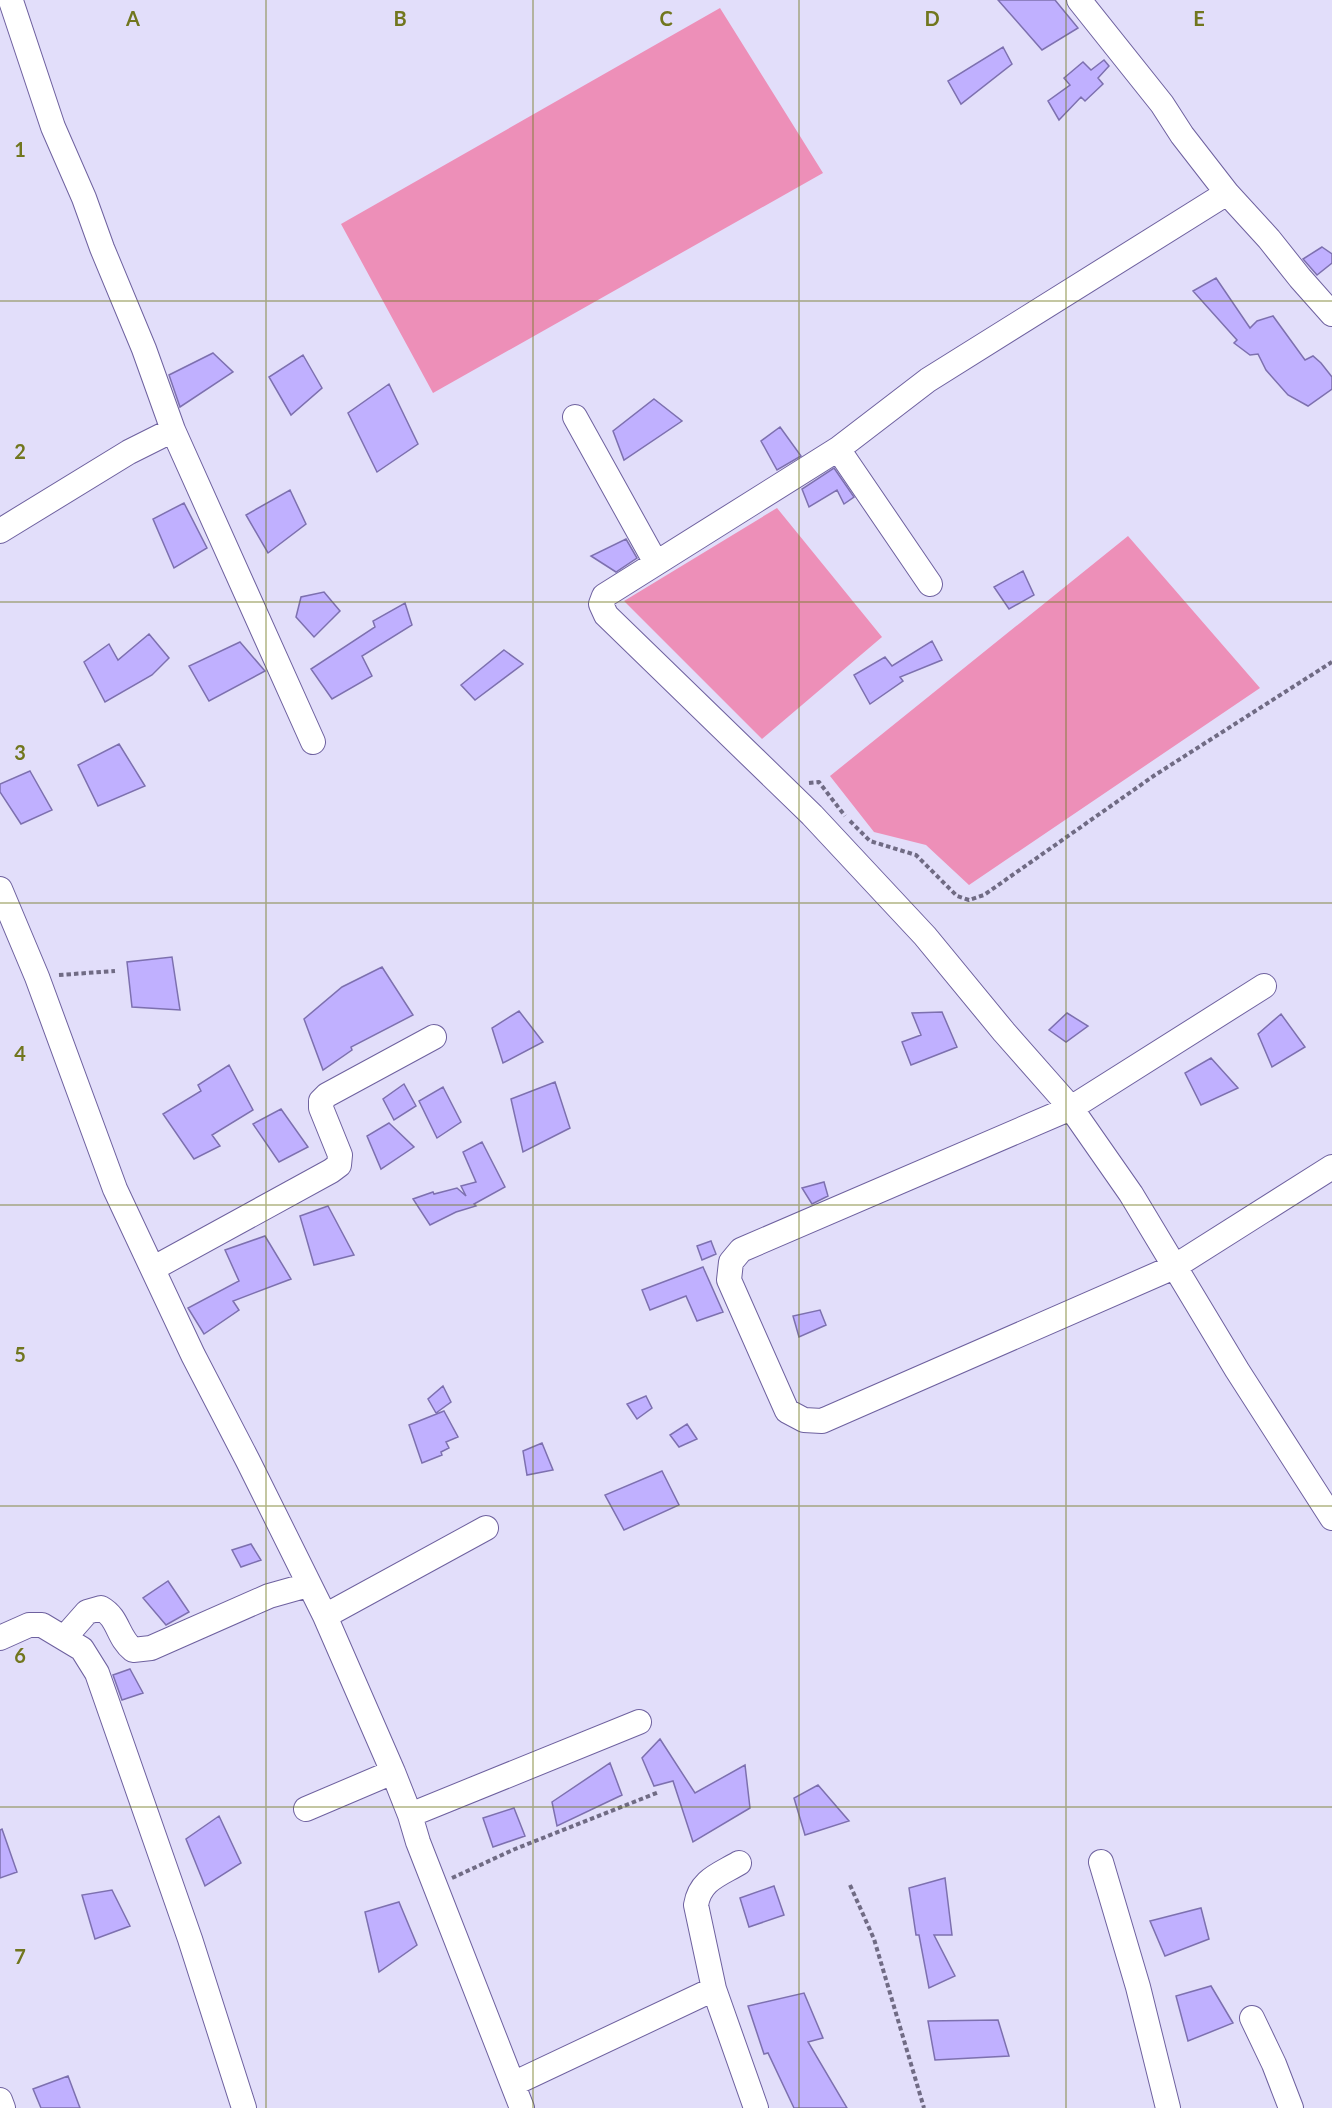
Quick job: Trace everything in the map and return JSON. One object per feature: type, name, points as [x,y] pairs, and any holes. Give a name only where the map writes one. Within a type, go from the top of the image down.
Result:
[{"type":"street","points":[[1079,0],[1162,104],[1182,135],[1227,193],[1269,238],[1299,278],[1332,314]]},
{"type":"street","points":[[11,1],[53,127],[144,349],[173,430],[313,742]]},
{"type":"street","points":[[1227,193],[928,380],[838,449],[603,596],[601,604],[606,615],[812,815],[925,936],[1004,1032],[1071,1108],[1131,1194],[1237,1370],[1332,1518]]},
{"type":"street","points":[[575,417],[656,563]]},
{"type":"street","points":[[0,531],[129,452],[173,430]]},
{"type":"street","points":[[838,449],[930,584]]},
{"type":"street","points":[[0,889],[37,977],[115,1188],[193,1355],[325,1616],[393,1772],[522,2108]]},
{"type":"street","points":[[1264,986],[1071,1108],[741,1250],[731,1262],[729,1280],[787,1411],[804,1420],[822,1421],[1174,1267],[1332,1167]]},
{"type":"street","points":[[154,1268],[332,1171],[339,1165],[340,1155],[321,1108],[321,1101],[327,1095],[434,1037]]},
{"type":"street","points":[[325,1616],[486,1528]]},
{"type":"street","points":[[65,1637],[87,1612],[101,1608],[111,1614],[124,1642],[133,1650],[151,1648],[270,1596],[308,1585]]},
{"type":"street","points":[[0,1638],[29,1624],[42,1625],[82,1649],[98,1673],[190,1939],[244,2108]]},
{"type":"street","points":[[410,1815],[639,1722]]},
{"type":"street","points":[[306,1809],[393,1772]]},
{"type":"street","points":[[1101,1862],[1138,1988],[1168,2108]]},
{"type":"street","points":[[739,1863],[703,1885],[698,1893],[696,1905],[714,1989],[756,2108]]},
{"type":"street","points":[[513,2084],[714,1989]]},
{"type":"street","points":[[1252,2019],[1274,2064],[1291,2108]]},
{"type":"street","points":[[0,2100],[3,2108]]},
{"type":"path","points":[[803,787],[811,782],[819,782],[845,816],[870,842],[916,855],[957,896],[969,900],[984,895],[1155,775],[1332,662]]},
{"type":"path","points":[[37,977],[115,971]]},
{"type":"path","points":[[436,1887],[464,1871],[515,1849],[659,1792]]},
{"type":"path","points":[[850,1885],[874,1939],[924,2108]]},
{"type":"shaded area","points":[[720,8],[823,173],[433,393],[341,224]]},
{"type":"shaded area","points":[[777,508],[882,637],[762,739],[624,601]]},
{"type":"shaded area","points":[[1128,536],[1260,688],[969,885],[926,845],[874,832],[830,776]]},
{"type":"building","points":[[998,0],[1055,0],[1078,28],[1042,50]]},
{"type":"building","points":[[1003,47],[1012,64],[961,104],[948,81]]},
{"type":"building","points":[[1104,60],[1109,66],[1098,78],[1103,84],[1085,101],[1081,97],[1059,120],[1048,101],[1070,85],[1064,78],[1083,62],[1091,70]]},
{"type":"building","points":[[1322,247],[1332,254],[1332,263],[1317,275],[1303,259]]},
{"type":"building","points":[[1216,278],[1250,328],[1257,321],[1273,316],[1305,360],[1313,356],[1321,363],[1332,377],[1332,389],[1308,406],[1288,395],[1266,370],[1258,354],[1250,355],[1234,343],[1237,340],[1193,291]]},
{"type":"building","points":[[213,353],[233,372],[180,407],[169,375]]},
{"type":"building","points":[[303,355],[322,388],[291,415],[269,377]]},
{"type":"building","points":[[389,384],[418,444],[377,472],[348,413]]},
{"type":"building","points":[[654,399],[682,421],[624,460],[613,431]]},
{"type":"building","points":[[780,427],[801,456],[777,470],[761,441]]},
{"type":"building","points":[[834,468],[854,497],[844,504],[837,490],[809,507],[802,489]]},
{"type":"building","points":[[290,490],[306,524],[268,553],[246,515]]},
{"type":"building","points":[[184,503],[207,548],[174,568],[153,519]]},
{"type":"building","points":[[626,539],[637,558],[616,572],[591,556]]},
{"type":"building","points":[[1023,571],[1034,595],[1009,609],[994,587]]},
{"type":"building","points":[[324,592],[340,611],[314,637],[296,617],[301,597]]},
{"type":"building","points":[[405,603],[412,625],[362,656],[372,676],[332,699],[311,669],[375,627],[373,621]]},
{"type":"building","points":[[149,634],[169,658],[152,675],[105,702],[84,662],[109,644],[118,660]]},
{"type":"building","points":[[932,641],[942,660],[900,677],[903,681],[870,704],[854,675],[885,657],[892,666]]},
{"type":"building","points":[[240,642],[265,671],[209,701],[189,666]]},
{"type":"building","points":[[504,650],[523,664],[475,700],[461,685]]},
{"type":"building","points":[[119,744],[145,786],[98,806],[78,765]]},
{"type":"building","points":[[30,771],[52,810],[21,824],[0,792],[0,784]]},
{"type":"building","points":[[172,957],[180,1010],[132,1007],[127,962]]},
{"type":"building","points":[[382,967],[413,1015],[351,1047],[352,1050],[323,1070],[304,1019],[342,987]]},
{"type":"building","points":[[519,1011],[543,1042],[503,1063],[492,1028]]},
{"type":"building","points":[[942,1012],[957,1047],[911,1065],[902,1042],[921,1035],[912,1013]]},
{"type":"building","points":[[1067,1013],[1088,1026],[1066,1042],[1049,1030]]},
{"type":"building","points":[[1281,1014],[1305,1047],[1272,1067],[1258,1034]]},
{"type":"building","points":[[1211,1058],[1238,1088],[1201,1105],[1185,1073]]},
{"type":"building","points":[[229,1065],[253,1110],[212,1135],[220,1146],[194,1159],[163,1114],[201,1091],[198,1085]]},
{"type":"building","points":[[555,1082],[570,1128],[523,1152],[511,1099]]},
{"type":"building","points":[[404,1084],[416,1106],[394,1120],[383,1099]]},
{"type":"building","points":[[443,1087],[461,1122],[437,1138],[419,1101]]},
{"type":"building","points":[[281,1109],[308,1147],[279,1162],[253,1124]]},
{"type":"building","points":[[389,1123],[414,1147],[381,1169],[367,1136]]},
{"type":"building","points":[[482,1142],[505,1187],[474,1204],[476,1206],[456,1212],[430,1225],[413,1199],[433,1192],[434,1194],[457,1188],[466,1196],[461,1186],[476,1182],[463,1152]]},
{"type":"building","points":[[824,1182],[828,1196],[812,1204],[802,1188]]},
{"type":"building","points":[[328,1206],[354,1255],[314,1265],[300,1216]]},
{"type":"building","points":[[265,1236],[291,1279],[233,1301],[239,1310],[204,1334],[188,1308],[239,1281],[225,1250]]},
{"type":"building","points":[[711,1241],[716,1254],[702,1260],[697,1246]]},
{"type":"building","points":[[703,1267],[723,1312],[697,1321],[686,1296],[650,1310],[642,1290]]},
{"type":"building","points":[[820,1310],[826,1325],[799,1337],[793,1316]]},
{"type":"building","points":[[443,1386],[451,1402],[436,1413],[428,1399]]},
{"type":"building","points":[[646,1396],[652,1408],[637,1419],[627,1404]]},
{"type":"building","points":[[444,1411],[458,1437],[446,1442],[449,1448],[441,1452],[442,1455],[422,1463],[409,1425]]},
{"type":"building","points":[[687,1424],[697,1439],[679,1447],[670,1435]]},
{"type":"building","points":[[542,1443],[553,1470],[527,1475],[523,1451]]},
{"type":"building","points":[[662,1471],[679,1505],[624,1530],[605,1495]]},
{"type":"building","points":[[251,1544],[261,1560],[241,1567],[232,1550]]},
{"type":"building","points":[[168,1581],[189,1612],[166,1625],[143,1598]]},
{"type":"building","points":[[130,1669],[143,1693],[122,1700],[113,1675]]},
{"type":"building","points":[[660,1739],[695,1793],[745,1765],[750,1808],[693,1842],[673,1781],[654,1786],[642,1758]]},
{"type":"building","points":[[610,1763],[622,1795],[557,1826],[552,1802]]},
{"type":"building","points":[[818,1785],[849,1821],[805,1835],[794,1798]]},
{"type":"building","points":[[514,1808],[525,1836],[493,1847],[483,1818]]},
{"type":"building","points":[[219,1816],[241,1863],[205,1886],[186,1839]]},
{"type":"building","points":[[2,1829],[17,1872],[0,1878],[0,1830]]},
{"type":"building","points":[[945,1878],[952,1935],[934,1935],[955,1976],[929,1988],[919,1935],[916,1935],[909,1888]]},
{"type":"building","points":[[774,1886],[784,1915],[749,1927],[740,1898]]},
{"type":"building","points":[[112,1890],[130,1926],[95,1939],[82,1895]]},
{"type":"building","points":[[399,1902],[417,1945],[379,1972],[365,1912]]},
{"type":"building","points":[[1201,1908],[1209,1939],[1165,1956],[1150,1921]]},
{"type":"building","points":[[1211,1986],[1233,2023],[1188,2041],[1176,1996]]},
{"type":"building","points":[[804,1993],[823,2038],[808,2042],[847,2108],[794,2108],[768,2053],[764,2054],[748,2006]]},
{"type":"building","points":[[998,2020],[1009,2056],[935,2060],[928,2021]]},
{"type":"building","points":[[68,2076],[80,2108],[41,2108],[33,2089]]}]
